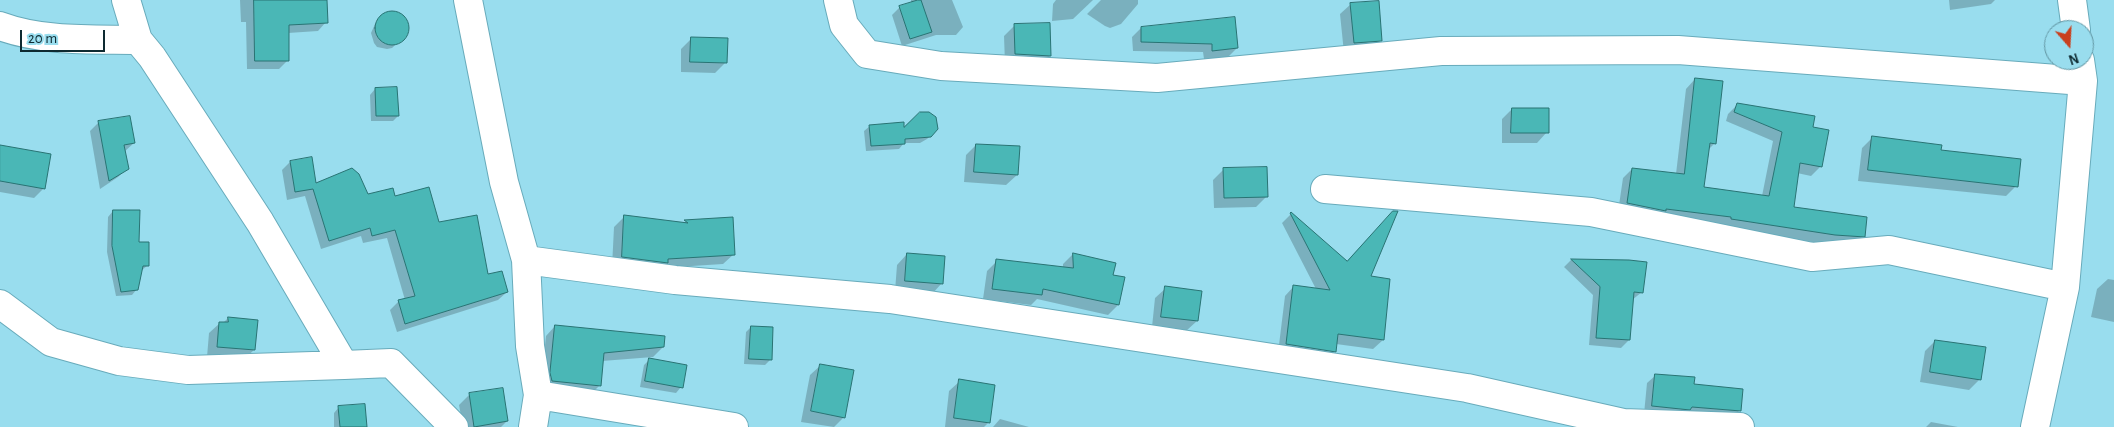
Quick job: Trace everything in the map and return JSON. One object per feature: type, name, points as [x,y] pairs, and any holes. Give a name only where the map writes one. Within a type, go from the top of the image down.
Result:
[{"type":"street","points":[[126,0],[138,40],[152,57],[260,222],[344,365]]},
{"type":"street","points":[[468,0],[504,182],[526,260],[530,346],[538,395],[534,427]]},
{"type":"street","points":[[838,0],[844,25],[867,54],[941,66],[1157,78],[1441,52],[1678,50],[2082,71],[2065,287],[2035,427]]},
{"type":"street","points":[[2074,0],[2075,20]]},
{"type":"street","points":[[0,26],[20,34],[79,39],[138,40]]},
{"type":"street","points":[[1324,189],[1590,212],[1812,257],[1889,250],[2065,287]]},
{"type":"street","points":[[526,260],[675,280],[890,299],[1467,388],[1623,423],[1740,427]]},
{"type":"street","points":[[0,304],[51,342],[119,361],[188,370],[391,362],[454,427]]},
{"type":"street","points":[[538,395],[734,427]]},
{"type":"building","points":[[254,0],[327,0],[328,23],[289,25],[289,61],[255,61]]},
{"type":"building","points":[[921,0],[932,32],[910,39],[899,6]]},
{"type":"building","points":[[1379,1],[1382,41],[1354,43],[1350,3]]},
{"type":"building","points":[[392,11],[404,16],[409,28],[404,40],[392,45],[380,40],[375,28],[380,16]]},
{"type":"building","points":[[1235,17],[1238,48],[1212,51],[1212,44],[1141,42],[1141,27]]},
{"type":"building","points":[[1050,23],[1051,56],[1015,54],[1014,24]]},
{"type":"building","points":[[691,37],[728,38],[727,63],[690,62]]},
{"type":"building","points":[[1695,78],[1723,81],[1716,144],[1710,143],[1704,187],[1769,196],[1782,132],[1734,112],[1737,103],[1815,116],[1813,127],[1829,130],[1822,167],[1800,163],[1794,207],[1867,217],[1865,237],[1835,235],[1731,219],[1731,217],[1666,209],[1666,211],[1627,203],[1632,168],[1684,174]]},
{"type":"building","points":[[397,87],[399,116],[376,116],[375,88]]},
{"type":"building","points":[[1512,108],[1549,108],[1549,133],[1511,133]]},
{"type":"building","points":[[920,112],[929,112],[936,117],[938,129],[931,137],[905,139],[905,144],[871,146],[869,125],[904,122],[904,127]]},
{"type":"building","points":[[130,116],[135,143],[124,145],[129,169],[109,181],[98,121]]},
{"type":"building","points":[[1872,136],[1942,145],[1941,150],[2021,159],[2018,187],[1868,170]]},
{"type":"building","points":[[976,144],[1020,146],[1018,175],[974,172]]},
{"type":"building","points":[[0,145],[51,154],[45,189],[0,181]]},
{"type":"building","points":[[312,157],[316,183],[352,168],[359,174],[368,194],[393,188],[395,196],[429,187],[439,222],[477,215],[488,274],[502,271],[508,292],[405,324],[398,300],[415,296],[395,230],[372,236],[370,228],[329,241],[313,189],[295,192],[290,161]]},
{"type":"building","points":[[1267,167],[1268,197],[1224,198],[1223,168]]},
{"type":"building","points":[[113,210],[140,210],[139,242],[149,242],[149,266],[143,266],[138,290],[121,292],[112,246]]},
{"type":"building","points":[[1393,211],[1398,211],[1371,276],[1390,279],[1384,340],[1338,334],[1336,352],[1286,344],[1293,285],[1330,290],[1290,213],[1347,261]]},
{"type":"building","points":[[624,215],[688,223],[684,220],[733,217],[735,255],[668,259],[668,263],[622,257]]},
{"type":"building","points":[[907,253],[945,256],[943,284],[905,281]]},
{"type":"building","points":[[1073,253],[1116,263],[1113,275],[1125,277],[1119,305],[1043,289],[1042,295],[992,289],[996,259],[1073,268]]},
{"type":"building","points":[[1571,259],[1647,262],[1643,293],[1634,292],[1630,340],[1596,338],[1600,287]]},
{"type":"building","points":[[1165,286],[1202,291],[1198,321],[1161,317]]},
{"type":"building","points":[[228,317],[258,320],[255,350],[217,347],[219,322],[228,322]]},
{"type":"building","points":[[555,325],[665,336],[664,347],[604,353],[601,386],[552,381],[550,373]]},
{"type":"building","points":[[751,326],[773,327],[772,360],[749,359]]},
{"type":"building","points":[[1935,340],[1986,347],[1981,380],[1930,372]]},
{"type":"building","points":[[649,358],[687,365],[683,388],[645,381]]},
{"type":"building","points":[[820,364],[854,370],[845,418],[811,411]]},
{"type":"building","points":[[1655,374],[1695,377],[1694,384],[1743,389],[1741,411],[1692,407],[1690,410],[1652,406]]},
{"type":"building","points":[[959,379],[995,385],[990,423],[954,418]]},
{"type":"building","points":[[503,388],[508,421],[474,427],[469,393]]},
{"type":"building","points":[[365,404],[367,427],[340,427],[338,406]]}]
